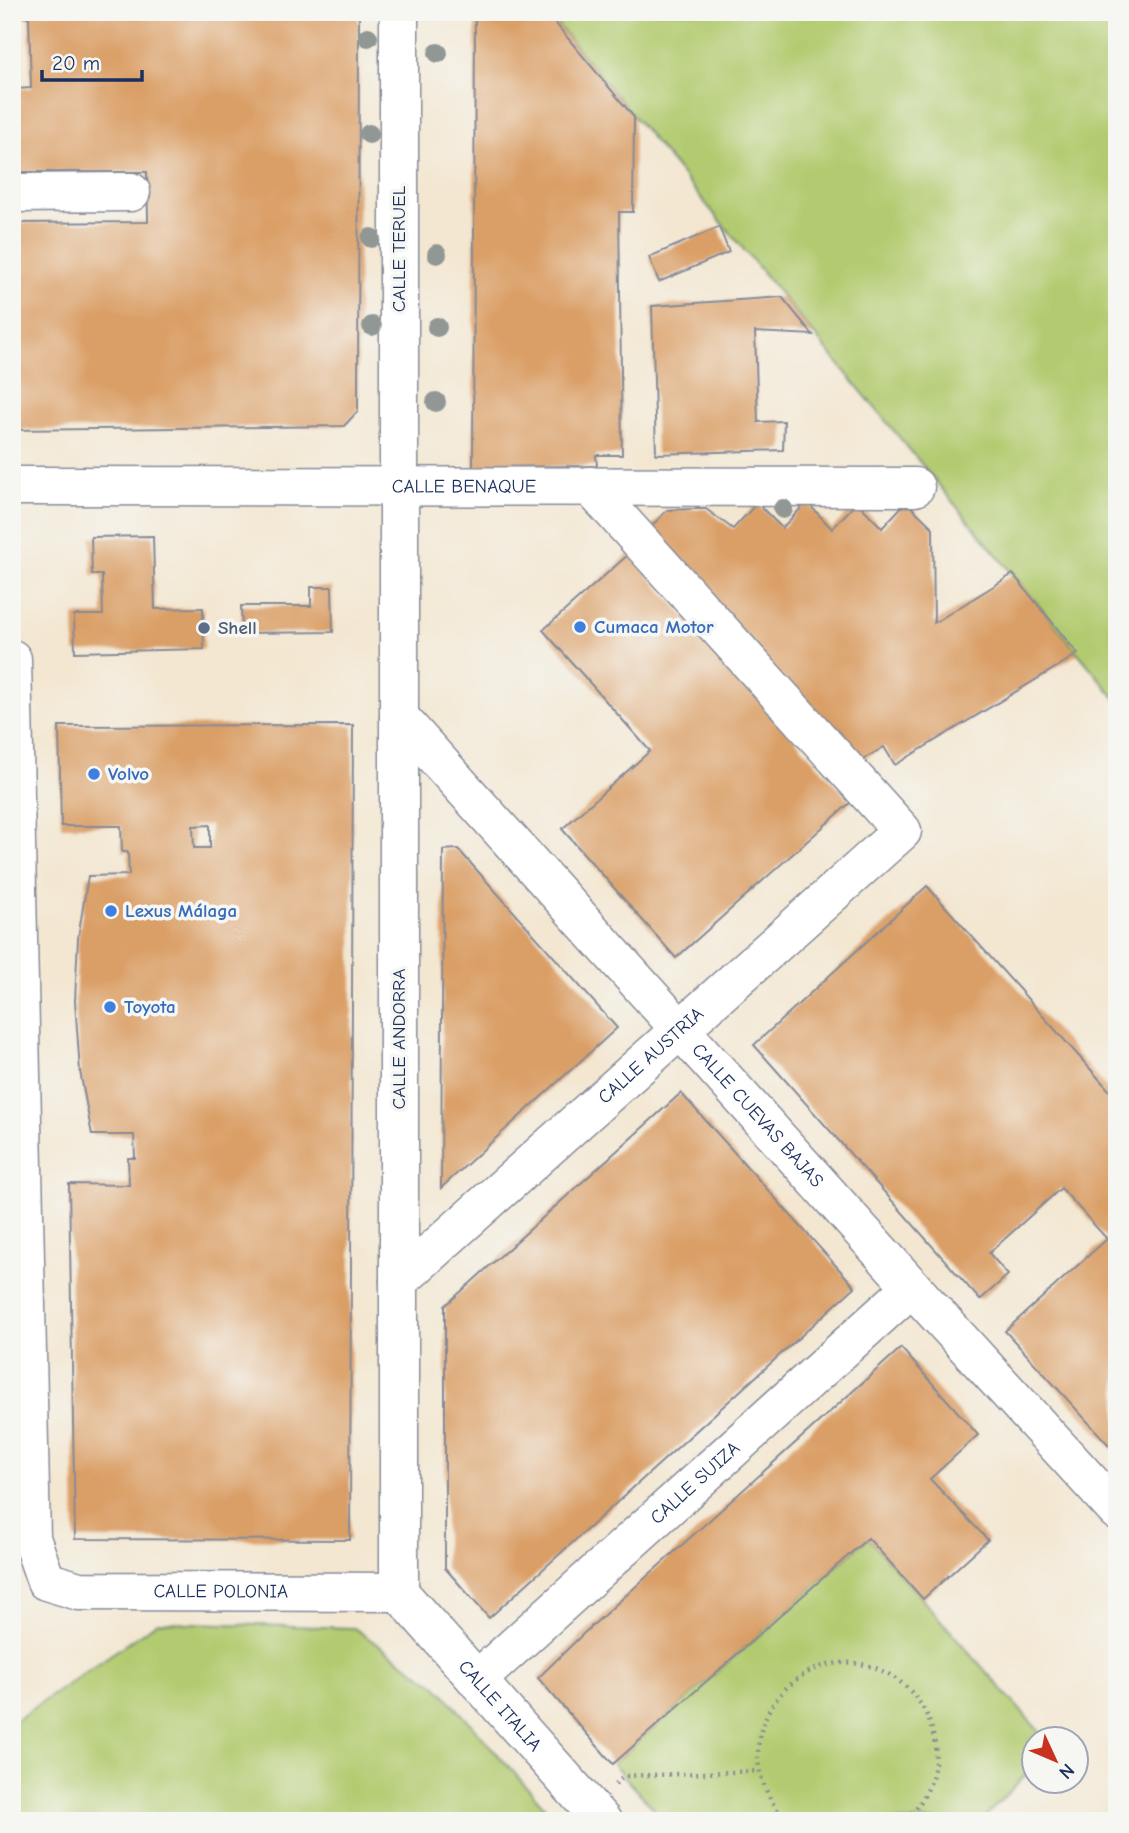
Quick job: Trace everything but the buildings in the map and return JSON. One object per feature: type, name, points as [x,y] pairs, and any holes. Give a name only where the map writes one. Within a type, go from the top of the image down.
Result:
[{"type":"street","name":"CALLE TERUEL","points":[[399,12],[400,486]]},
{"type":"street","points":[[12,193],[131,192]]},
{"type":"street","name":"CALLE BENAQUE","points":[[12,486],[915,487]]},
{"type":"street","name":"CALLE ANDORRA","points":[[398,1592],[400,486]]},
{"type":"street","name":"CALLE AUSTRIA","points":[[399,1281],[902,831],[590,486]]},
{"type":"street","points":[[12,659],[13,825]]},
{"type":"street","name":"CALLE CUEVAS BAJAS","points":[[399,718],[1117,1511]]},
{"type":"street","name":"CALLE POLONIA","points":[[13,825],[31,1538],[46,1581],[79,1591],[398,1592]]},
{"type":"street","name":"CALLE SUIZA","points":[[477,1680],[912,1287]]},
{"type":"street","name":"CALLE ITALIA","points":[[398,1592],[595,1813]]},
{"type":"path","points":[[787,1821],[764,1790],[758,1771],[757,1749],[761,1727],[770,1707],[784,1689],[802,1676],[822,1667],[844,1664],[866,1666],[887,1673],[906,1686],[921,1703],[931,1723],[936,1745],[935,1768],[929,1789],[917,1809],[905,1821]]},
{"type":"path","points":[[595,1813],[625,1776],[758,1771]]},
{"type":"green space","points":[[547,12],[1117,12],[1117,700]]},
{"type":"green space","points":[[868,1538],[1033,1724],[1020,1724],[1020,1781],[981,1821],[665,1821],[613,1764]]},
{"type":"green space","points":[[158,1622],[354,1628],[437,1686],[557,1821],[12,1821],[12,1723]]},
{"type":"place","name":"Cumaca Motor","points":[[580,627]]},
{"type":"place","name":"Shell","points":[[204,628]]},
{"type":"place","name":"Volvo","points":[[94,774]]},
{"type":"place","name":"Lexus Málaga","points":[[111,911]]},
{"type":"place","name":"Toyota","points":[[110,1007]]}]
